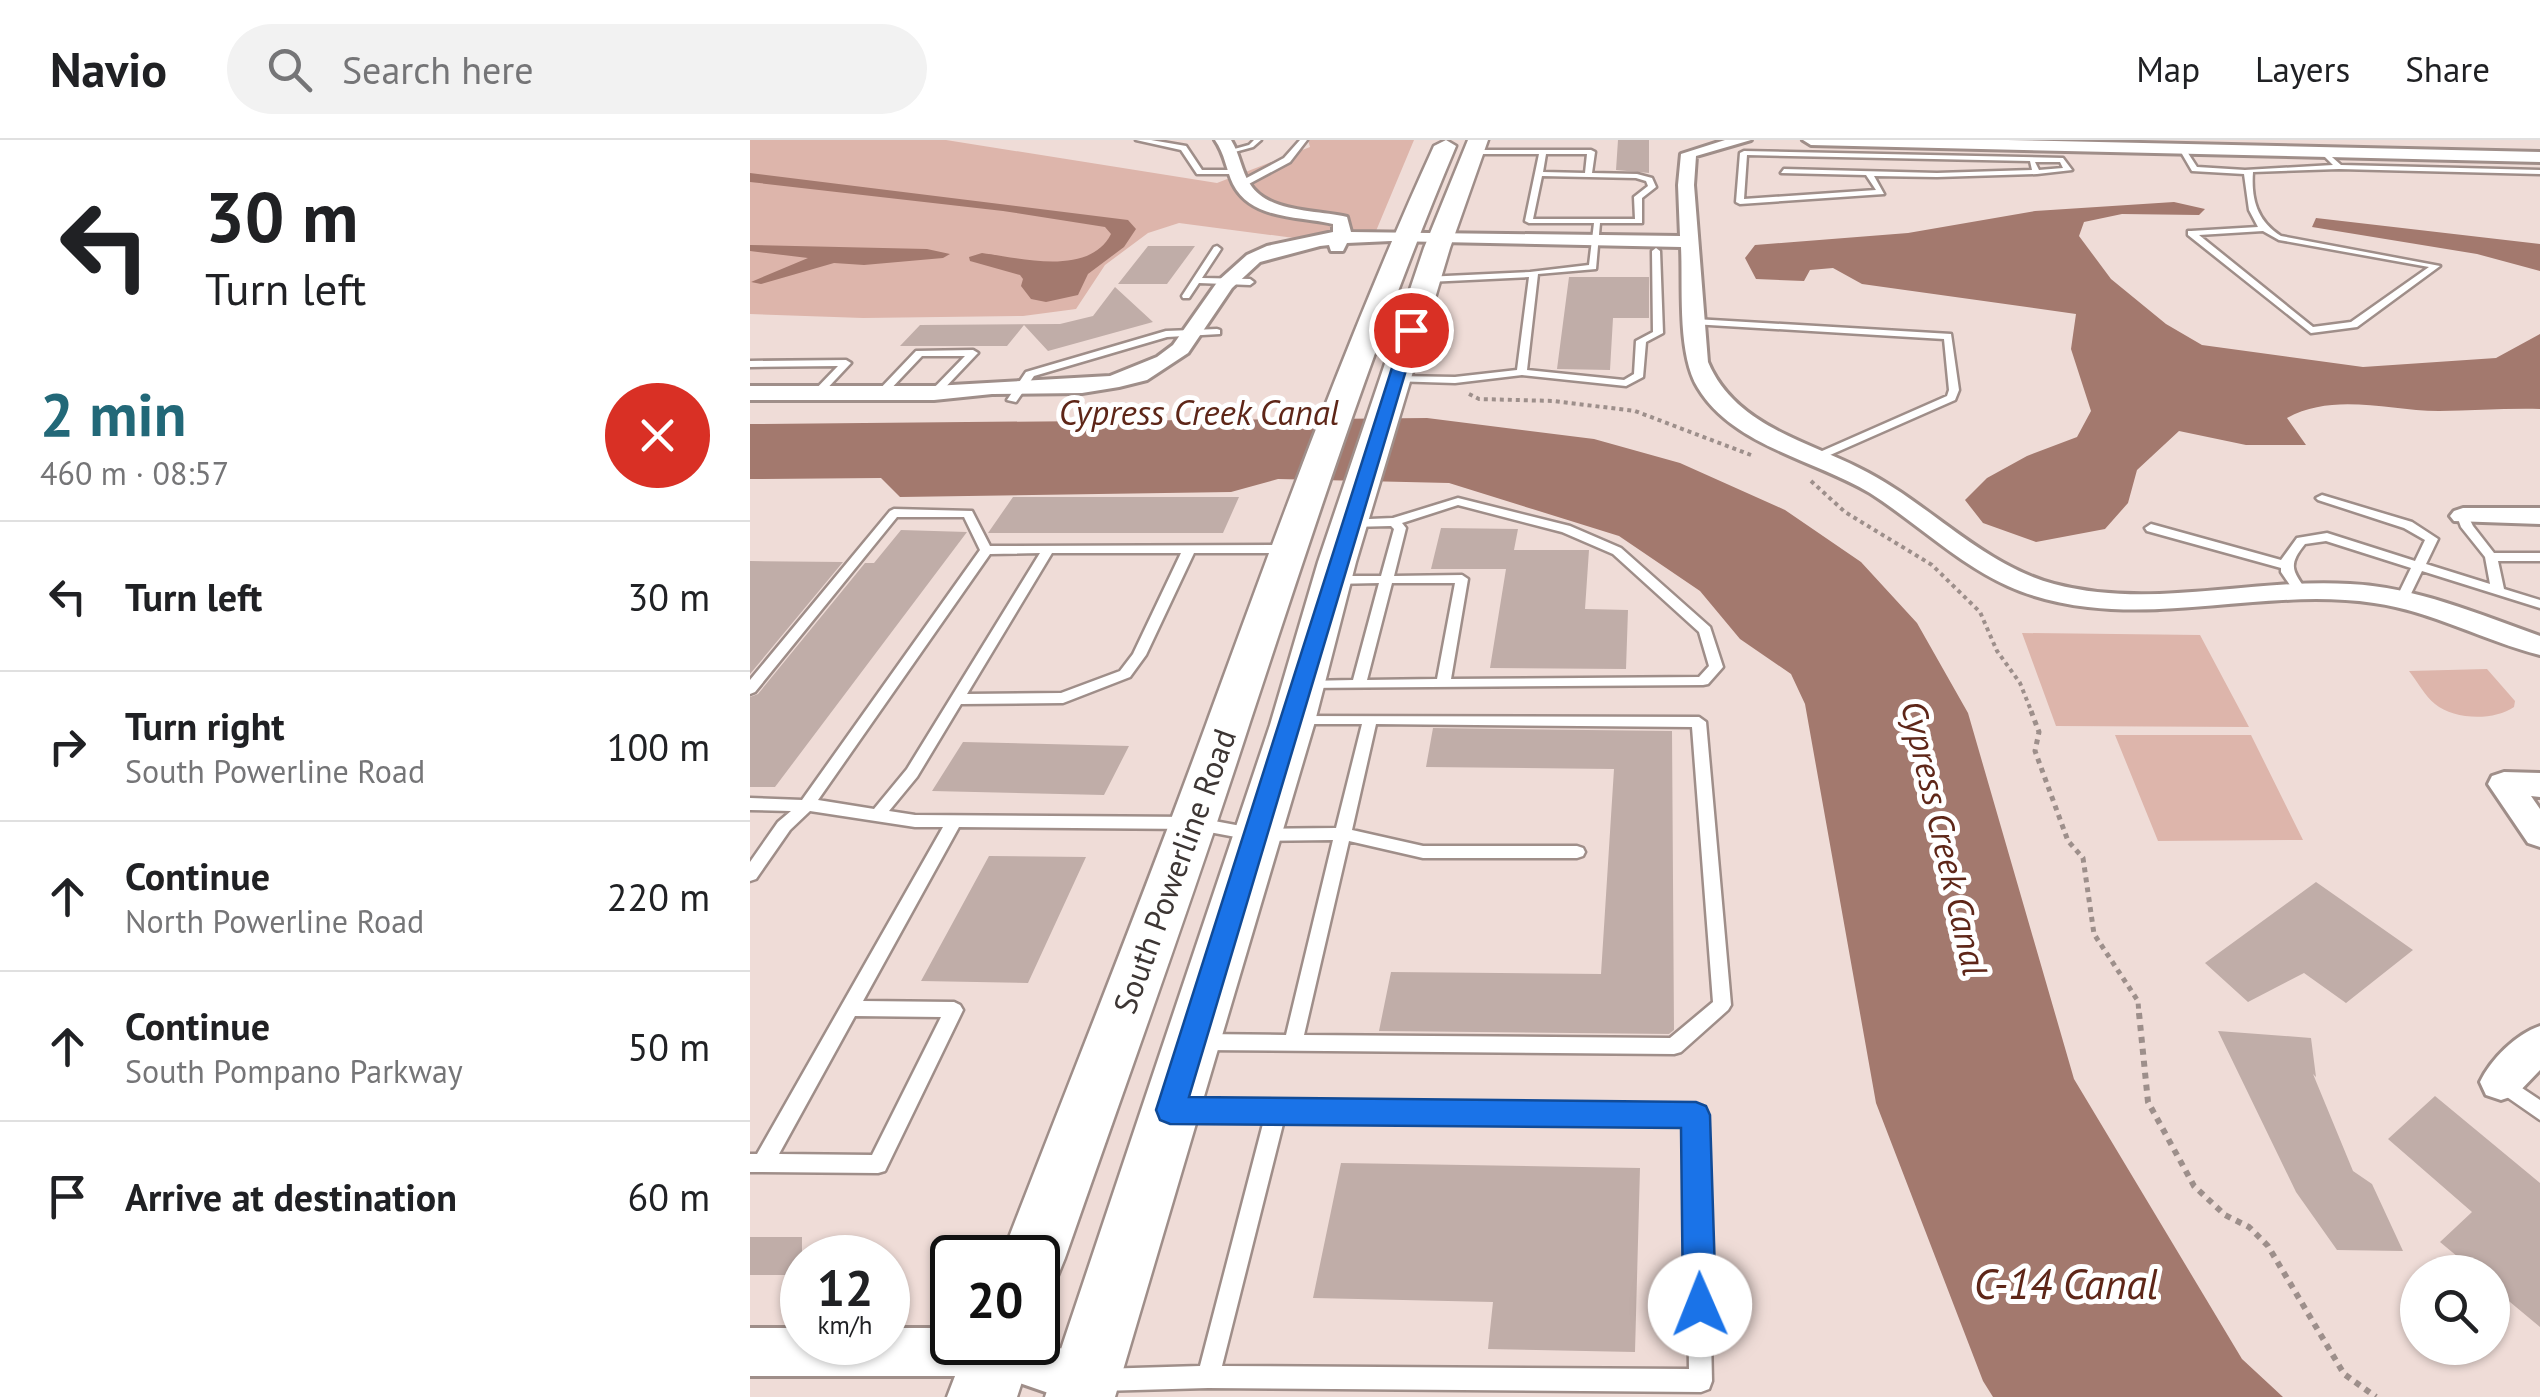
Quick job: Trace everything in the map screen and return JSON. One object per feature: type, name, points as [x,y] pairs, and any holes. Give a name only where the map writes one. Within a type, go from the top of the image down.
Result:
[{"type":"main road","name":"South Powerline Road","points":[[1041,1235],[1193,822],[1310,483],[1403,242],[1448,140]]},
{"type":"main road","name":"South Powerline Road","points":[[1072,1392],[1192,1042],[1258,835],[1332,580],[1369,510],[1392,390],[1439,242],[1476,146]]},
{"type":"street","points":[[1742,140],[1698,149],[1687,158],[1697,362],[1708,388],[1737,416],[1810,465],[1874,485],[1984,566],[2012,581],[2052,592],[2163,601],[2348,592],[2402,599],[2540,646]]},
{"type":"street","points":[[1811,140],[2027,153],[2180,149],[2540,157]]},
{"type":"street","points":[[1227,146],[1240,178],[1258,202],[1341,221],[1339,243]]},
{"type":"street","points":[[750,393],[934,394],[948,399],[1119,380],[1164,362],[1182,348],[1227,281],[1250,259],[1270,251],[1339,243],[1595,236],[1691,247]]},
{"type":"street","points":[[1595,236],[1656,250],[1691,247]]},
{"type":"street","points":[[1016,394],[1085,397],[1141,388],[1185,368],[1217,332],[1250,282],[1276,261],[1339,243]]},
{"type":"street","points":[[2463,516],[2540,516]]},
{"type":"street","points":[[2540,785],[2504,784],[2540,834]]},
{"type":"street","points":[[2501,1082],[2540,1043]]},
{"type":"street","points":[[750,1352],[930,1361]]},
{"type":"street","points":[[997,1365],[1072,1392]]},
{"type":"lane","points":[[1138,140],[1183,148],[1200,172],[1240,178],[1287,160],[1304,140]]},
{"type":"lane","points":[[1227,146],[1252,146],[1258,140]]},
{"type":"lane","points":[[1539,174],[1649,180],[1652,188],[1638,197],[1639,222],[1595,236],[1529,221],[1539,174],[1553,140]]},
{"type":"lane","points":[[1783,140],[1785,199]]},
{"type":"lane","points":[[1476,146],[1591,152],[1588,176]]},
{"type":"lane","points":[[2180,149],[2194,169],[2249,172],[2258,168],[2339,167],[2540,172]]},
{"type":"lane","points":[[2324,152],[2339,167]]},
{"type":"lane","points":[[1784,171],[1868,172],[1968,175],[2068,170],[2063,160],[2027,153],[1744,153],[1740,202],[1881,192],[1868,172]]},
{"type":"lane","points":[[2027,153],[2037,172]]},
{"type":"lane","points":[[2249,172],[2249,206],[2261,229],[2279,238],[2436,266],[2354,325],[2310,330],[2191,233],[2261,229]]},
{"type":"lane","points":[[1428,279],[1593,267],[1595,236]]},
{"type":"lane","points":[[1186,296],[1217,248]]},
{"type":"lane","points":[[1392,390],[1522,372],[1626,383],[1640,376],[1641,342],[1658,333],[1656,250]]},
{"type":"lane","points":[[1522,372],[1534,274]]},
{"type":"lane","points":[[1196,280],[1250,282]]},
{"type":"lane","points":[[1695,322],[1948,336],[1952,398],[1810,465]]},
{"type":"lane","points":[[1016,394],[1030,374],[1166,334],[1217,332]]},
{"type":"lane","points":[[881,394],[919,353],[973,353],[934,394]]},
{"type":"lane","points":[[750,364],[846,362],[817,393]]},
{"type":"lane","points":[[2322,498],[2408,525],[2432,539],[2402,599]]},
{"type":"lane","points":[[1298,702],[1359,684],[1703,682],[1716,666],[1705,630],[1617,550],[1566,528],[1458,501],[1369,510]]},
{"type":"lane","points":[[1359,684],[1400,528],[1369,510]]},
{"type":"lane","points":[[750,689],[894,513],[968,513],[986,550]]},
{"type":"lane","points":[[2463,516],[2467,528],[2491,557],[2498,590]]},
{"type":"lane","points":[[2151,528],[2285,565],[2303,594]]},
{"type":"lane","points":[[2285,565],[2301,541],[2326,537],[2540,604]]},
{"type":"lane","points":[[986,550],[1286,550]]},
{"type":"lane","points":[[750,874],[784,826],[806,806],[986,550]]},
{"type":"lane","points":[[878,814],[912,773],[1048,550]]},
{"type":"lane","points":[[958,699],[1063,698],[1125,674],[1139,655],[1188,550]]},
{"type":"lane","points":[[2491,557],[2540,557]]},
{"type":"lane","points":[[1332,580],[1462,579],[1443,684]]},
{"type":"lane","points":[[1192,1042],[1674,1046],[1722,1005],[1699,722],[1370,720],[1298,702]]},
{"type":"lane","points":[[1293,1042],[1370,720]]},
{"type":"lane","points":[[750,804],[806,806],[915,820],[1193,822],[1258,835],[1343,834],[1423,852],[1577,852]]},
{"type":"lane","points":[[757,1164],[852,1008],[954,821]]},
{"type":"lane","points":[[757,1164],[878,1164],[954,1010],[852,1008]]},
{"type":"lane","points":[[2501,1082],[2540,1111]]},
{"type":"lane","points":[[1072,1392],[1208,1377],[1317,1388],[1701,1381],[1696,1115],[1170,1110]]},
{"type":"lane","points":[[1208,1377],[1276,1112]]},
{"type":"path","points":[[1509,399],[1635,411],[1756,457]]},
{"type":"path","points":[[1810,465],[1844,512],[1932,565],[1980,612],[1997,651],[2020,683],[2039,732],[2035,750],[2068,841],[2083,858],[2094,934],[2138,1001],[2148,1102],[2194,1186],[2225,1216],[2249,1227],[2268,1246],[2344,1374],[2376,1397]]},
{"type":"shaded area","points":[[750,140],[946,140],[1217,183],[1310,147],[1308,140],[1414,140],[1376,231],[1294,238],[1179,223],[1148,233],[1105,265],[1076,309],[1023,316],[863,318],[750,314]]},
{"type":"shaded area","points":[[2022,633],[2200,635],[2249,727],[2056,726]]},
{"type":"shaded area","points":[[2487,669],[2515,701],[2514,707],[2496,715],[2474,717],[2435,704],[2409,671]]},
{"type":"shaded area","points":[[2115,735],[2251,735],[2303,840],[2158,841]]},
{"type":"water","points":[[750,173],[1128,220],[1136,229],[1124,247],[1088,274],[1078,295],[1046,302],[1031,299],[1021,286],[1020,275],[970,261],[969,257],[982,253],[1034,261],[1071,260],[1101,247],[1111,234],[1105,227],[1003,211],[750,182]]},
{"type":"water","points":[[2174,202],[2205,209],[2199,215],[2122,214],[2084,222],[2079,236],[2111,279],[2166,324],[2202,345],[2363,367],[2496,358],[2540,334],[2540,409],[2439,411],[2324,406],[2287,418],[2306,445],[2246,445],[2179,431],[2137,470],[2128,503],[2105,529],[2036,542],[1983,523],[1965,500],[1987,478],[2027,456],[2077,437],[2091,411],[2071,349],[2076,314],[1862,284],[1833,268],[1810,270],[1804,281],[1756,279],[1745,258],[1755,245],[1908,233],[2035,211]]},
{"type":"water","points":[[2316,218],[2540,244],[2540,271],[2477,254],[2312,227]]},
{"type":"water","points":[[750,245],[927,249],[950,254],[943,258],[864,265],[834,263],[761,284],[751,282],[808,258],[750,251]]},
{"type":"water","name":"C-14 Canal","points":[[1427,418],[1594,439],[1680,463],[1785,510],[1861,562],[1917,623],[1968,713],[2074,1079],[2242,1359],[2283,1397],[1993,1397],[1983,1381],[1876,1103],[1805,704],[1791,674],[1740,639],[1700,591],[1619,536],[1449,483],[1278,479],[1231,492],[900,497],[881,478],[750,479],[750,424]]},
{"type":"building","points":[[1618,140],[1649,140],[1649,173],[1616,170]]},
{"type":"building","points":[[1148,246],[1195,246],[1167,284],[1118,284]]},
{"type":"building","points":[[1569,277],[1649,277],[1649,318],[1613,318],[1610,370],[1557,369]]},
{"type":"building","points":[[1115,287],[1153,322],[1048,351],[1024,325],[1007,346],[900,346],[920,325],[1060,324],[1093,316]]},
{"type":"building","points":[[1013,497],[1239,497],[1223,533],[988,533]]},
{"type":"building","points":[[1441,528],[1518,529],[1514,550],[1589,550],[1585,609],[1628,610],[1626,669],[1490,668],[1506,569],[1431,569]]},
{"type":"building","points":[[901,530],[967,532],[775,787],[750,787],[750,697],[758,694],[865,563],[874,563]]},
{"type":"building","points":[[750,561],[843,562],[750,674]]},
{"type":"building","points":[[1433,728],[1672,731],[1674,1030],[1669,1034],[1379,1031],[1391,972],[1601,974],[1614,769],[1426,767]]},
{"type":"building","points":[[963,742],[1129,746],[1104,795],[932,791]]},
{"type":"building","points":[[989,856],[1086,857],[1028,983],[921,981]]},
{"type":"building","points":[[2316,882],[2413,950],[2346,1003],[2304,973],[2248,1002],[2205,963]]},
{"type":"building","points":[[2218,1031],[2311,1038],[2316,1077],[2313,1074],[2353,1171],[2372,1184],[2403,1251],[2337,1250],[2296,1192]]},
{"type":"building","points":[[2435,1096],[2540,1183],[2540,1327],[2510,1302],[2510,1255],[2456,1255],[2440,1242],[2472,1212],[2388,1139]]},
{"type":"building","points":[[1341,1163],[1640,1168],[1635,1352],[1488,1349],[1493,1302],[1313,1298]]},
{"type":"building","points":[[750,1237],[780,1237],[780,1275],[750,1275]]},
{"type":"route","points":[[1411,330],[1170,1110],[1696,1115],[1700,1305]]},
{"type":"water label","name":"Cypress Creek Canal","points":[[1199,412]]},
{"type":"water label","name":"Cypress Creek Canal","points":[[1945,838]]}]
